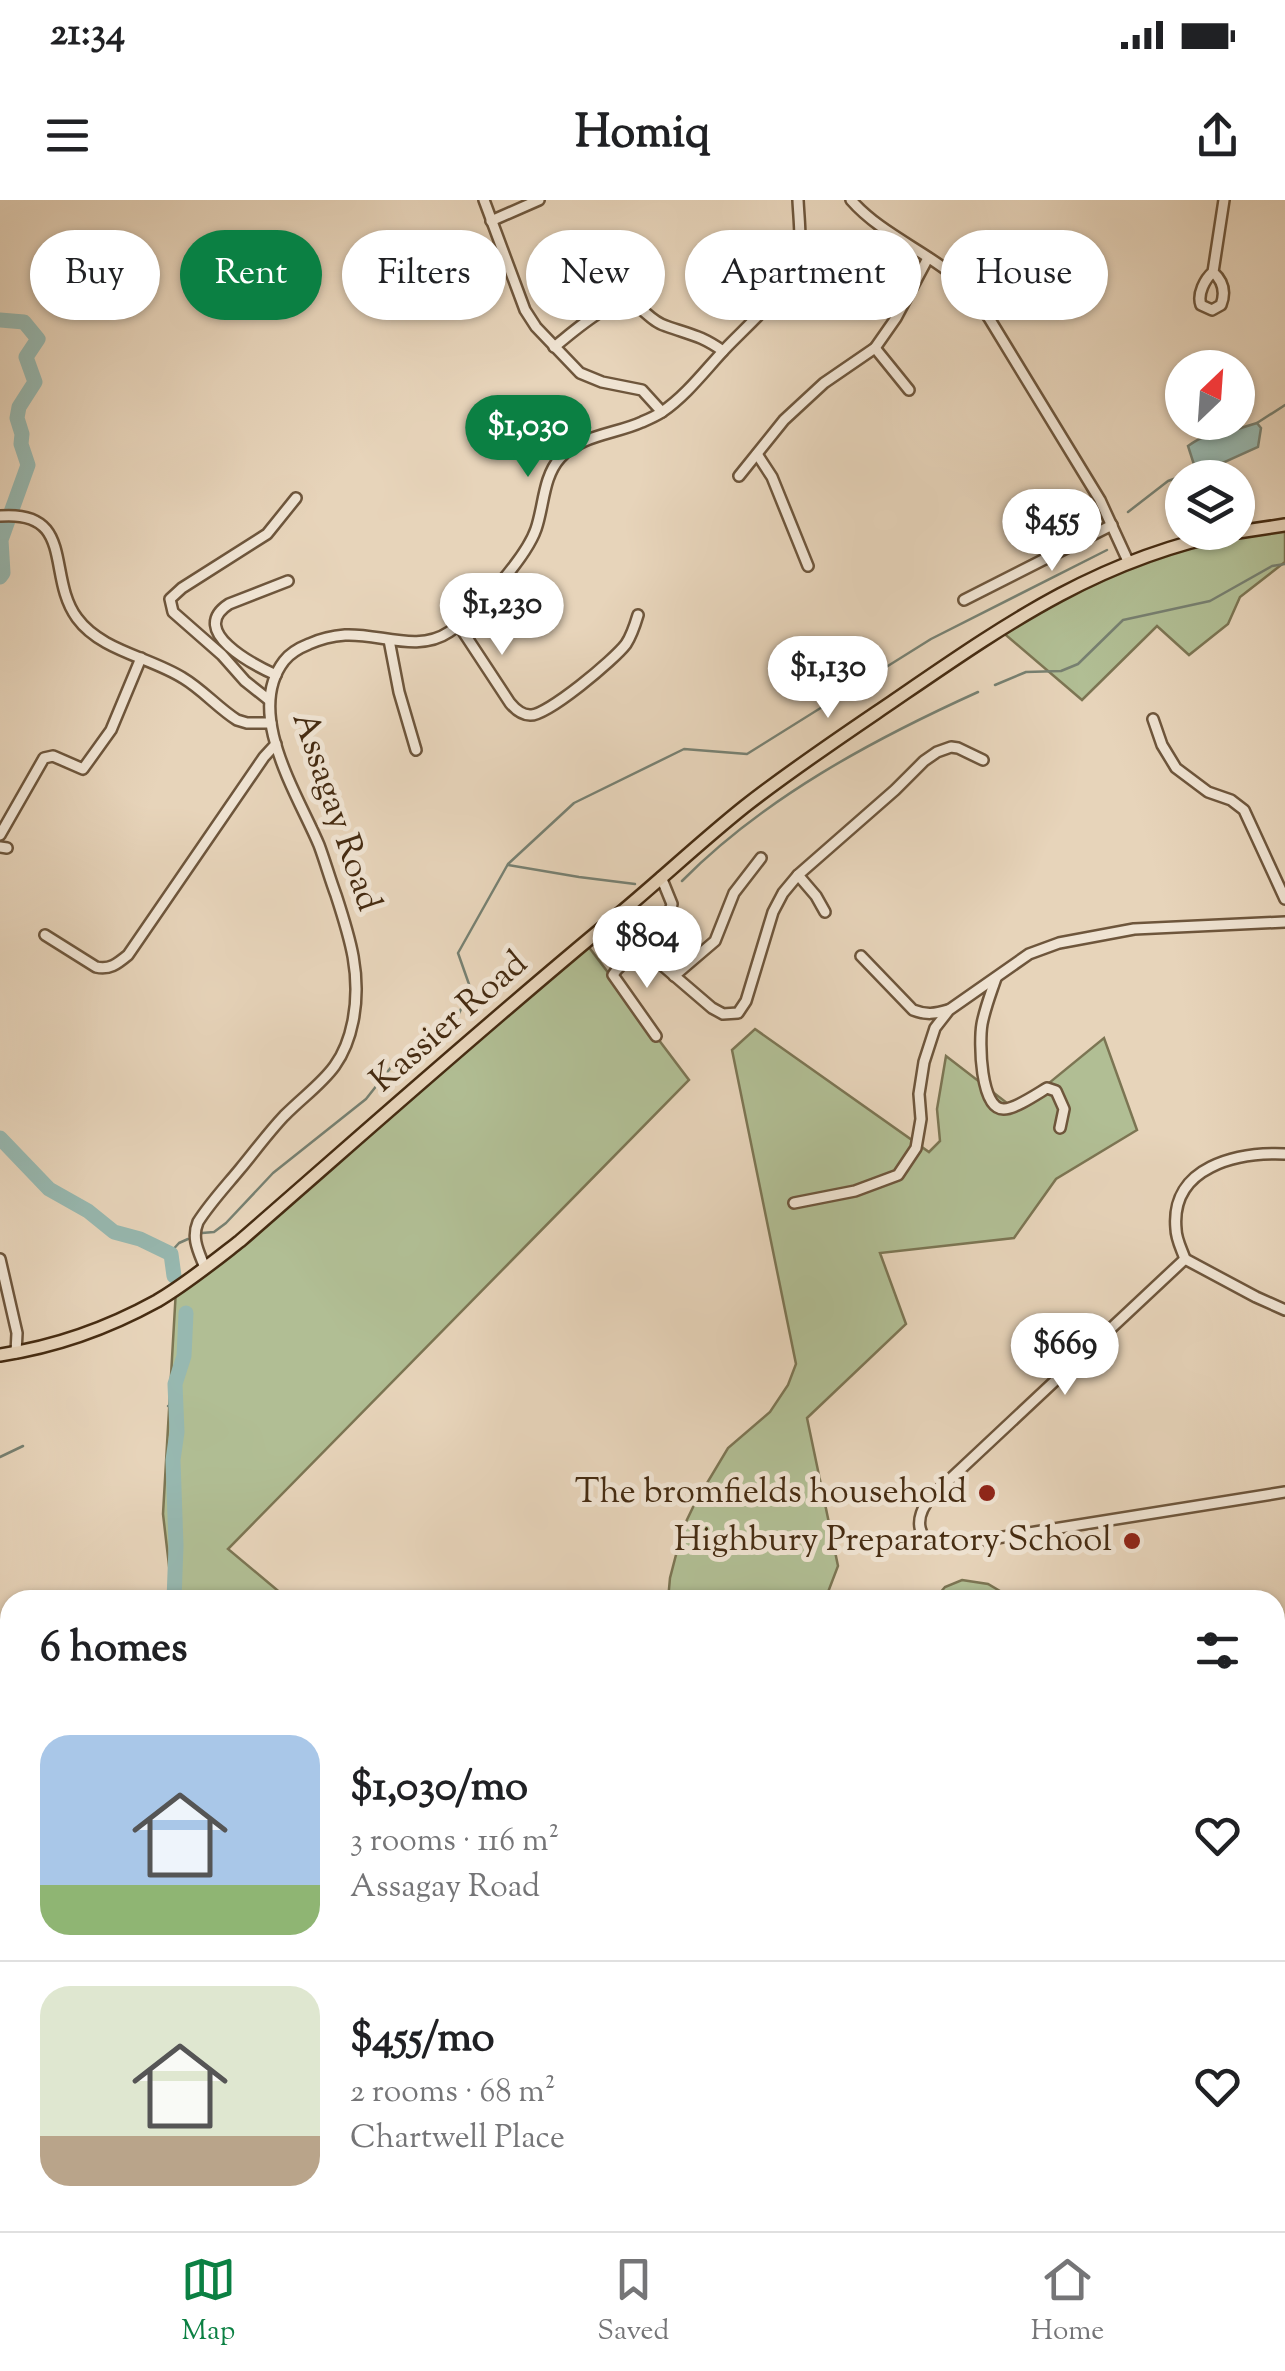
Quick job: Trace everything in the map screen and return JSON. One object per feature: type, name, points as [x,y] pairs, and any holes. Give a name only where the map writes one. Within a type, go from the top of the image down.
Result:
[{"type":"main road","name":"Kassier Road","points":[[1255,529],[1285,524]]},
{"type":"main road","name":"Kassier Road","points":[[0,1356],[107,1325],[156,1301],[205,1268],[776,783],[1039,605],[1128,561],[1165,550]]},
{"type":"street","points":[[484,200],[527,315],[583,375],[642,390],[662,412]]},
{"type":"street","points":[[491,221],[539,200]]},
{"type":"street","name":"Assagay Road","points":[[205,1268],[194,1236],[198,1222],[283,1117],[329,1075],[343,1054],[353,1021],[357,978],[353,949],[320,847],[276,744],[270,700],[276,674],[290,655],[316,641],[346,635],[429,640],[458,624],[526,551],[550,474],[560,458],[577,444],[662,412],[775,296],[794,271],[800,240],[798,200]]},
{"type":"street","points":[[851,200],[962,282],[1100,500],[1128,561]]},
{"type":"street","points":[[1214,272],[1224,200]]},
{"type":"street","points":[[739,476],[784,420],[824,384],[875,348],[928,258]]},
{"type":"street","points":[[554,347],[606,308],[624,302],[634,304],[652,320],[696,335],[723,351]]},
{"type":"street","points":[[875,348],[909,390]]},
{"type":"street","points":[[757,454],[772,477],[808,566]]},
{"type":"street","points":[[270,700],[173,612],[170,599],[268,534],[296,498]]},
{"type":"street","points":[[2,516],[36,520],[50,533],[66,594],[77,618],[104,640],[180,675],[237,720],[271,723]]},
{"type":"street","points":[[964,600],[1112,526]]},
{"type":"street","points":[[276,674],[230,650],[220,636],[217,619],[221,609],[229,604],[288,581]]},
{"type":"street","points":[[458,624],[510,703],[532,716],[541,714],[616,657],[632,634],[638,615]]},
{"type":"street","points":[[388,640],[416,750]]},
{"type":"street","points":[[0,834],[44,758],[53,756],[82,770],[111,730],[140,658]]},
{"type":"street","points":[[1154,720],[1176,768],[1208,792],[1231,800],[1244,810],[1285,899]]},
{"type":"street","points":[[45,935],[96,967],[112,967],[128,956],[276,744]]},
{"type":"street","points":[[661,877],[671,897],[672,910],[659,955],[663,966],[717,1011],[732,1014],[746,1001],[772,912],[798,875],[943,748],[958,748],[983,760]]},
{"type":"street","points":[[674,976],[716,941],[734,893],[761,858]]},
{"type":"street","points":[[798,875],[825,912]]},
{"type":"street","points":[[794,1203],[855,1191],[898,1175],[916,1148],[919,1094],[935,1028],[950,1010],[1040,949],[1134,929],[1285,922]]},
{"type":"street","points":[[656,1036],[613,975],[628,960],[659,955]]},
{"type":"street","points":[[860,956],[913,1010],[934,1014],[950,1010]]},
{"type":"street","points":[[997,975],[980,1038],[989,1102],[1007,1110],[1047,1088],[1056,1090],[1064,1108],[1060,1128]]},
{"type":"street","points":[[1285,1154],[1238,1156],[1203,1170],[1181,1198],[1176,1219],[1176,1232],[1186,1259],[1285,1310]]},
{"type":"street","points":[[0,1259],[17,1334],[16,1353]]},
{"type":"street","points":[[1186,1259],[931,1497],[920,1516],[922,1532],[930,1542],[946,1546],[1285,1492]]},
{"type":"green space","points":[[1285,525],[1285,562],[1240,597],[1228,624],[1189,655],[1157,626],[1082,700],[1000,630],[1128,561],[1176,550],[1255,550],[1255,532]]},
{"type":"green space","points":[[585,942],[689,1080],[228,1549],[277,1590],[172,1590],[163,1514],[176,1289]]},
{"type":"green space","points":[[755,1029],[929,1152],[940,1141],[937,1109],[946,1056],[1016,1110],[1104,1038],[1137,1130],[1056,1179],[1014,1238],[880,1253],[906,1324],[807,1418],[838,1566],[829,1590],[669,1590],[683,1528],[695,1503],[728,1448],[770,1412],[796,1364],[732,1050]]},
{"type":"green space","points":[[962,1580],[988,1584],[998,1590],[942,1590]]},
{"type":"water","points":[[1255,424],[1261,428],[1258,447],[1229,460],[1192,460],[1188,446],[1199,440],[1255,440]]},
{"type":"waterway","points":[[0,320],[24,322],[38,339],[26,357],[35,382],[19,407],[17,418],[28,465],[1,540],[0,577]]},
{"type":"waterway","points":[[1257,423],[1285,405]]},
{"type":"waterway","points":[[1128,512],[1165,483]]},
{"type":"waterway","points":[[202,1233],[214,1232],[226,1223],[273,1173],[366,1099],[400,1056],[456,1021],[470,987],[458,953],[508,864],[574,803],[684,749],[747,754],[931,639],[1107,550]]},
{"type":"waterway","points":[[995,685],[1026,672],[1061,671],[1078,664],[1123,620],[1210,601],[1272,566],[1285,564]]},
{"type":"waterway","points":[[682,881],[748,823],[821,773],[978,692]]},
{"type":"waterway","points":[[508,865],[635,884]]},
{"type":"waterway","points":[[0,1138],[49,1189],[88,1211],[114,1232],[171,1254],[174,1276]]},
{"type":"waterway","points":[[169,1254],[188,1239]]},
{"type":"waterway","points":[[174,1590],[175,1384],[184,1356],[186,1313]]},
{"type":"waterway","points":[[168,1406],[176,1405]]},
{"type":"waterway","points":[[0,1457],[23,1446]]},
{"type":"place","name":"The bromfields household","points":[[987,1493]]},
{"type":"place","name":"Highbury Preparatory School","points":[[1132,1541]]}]
